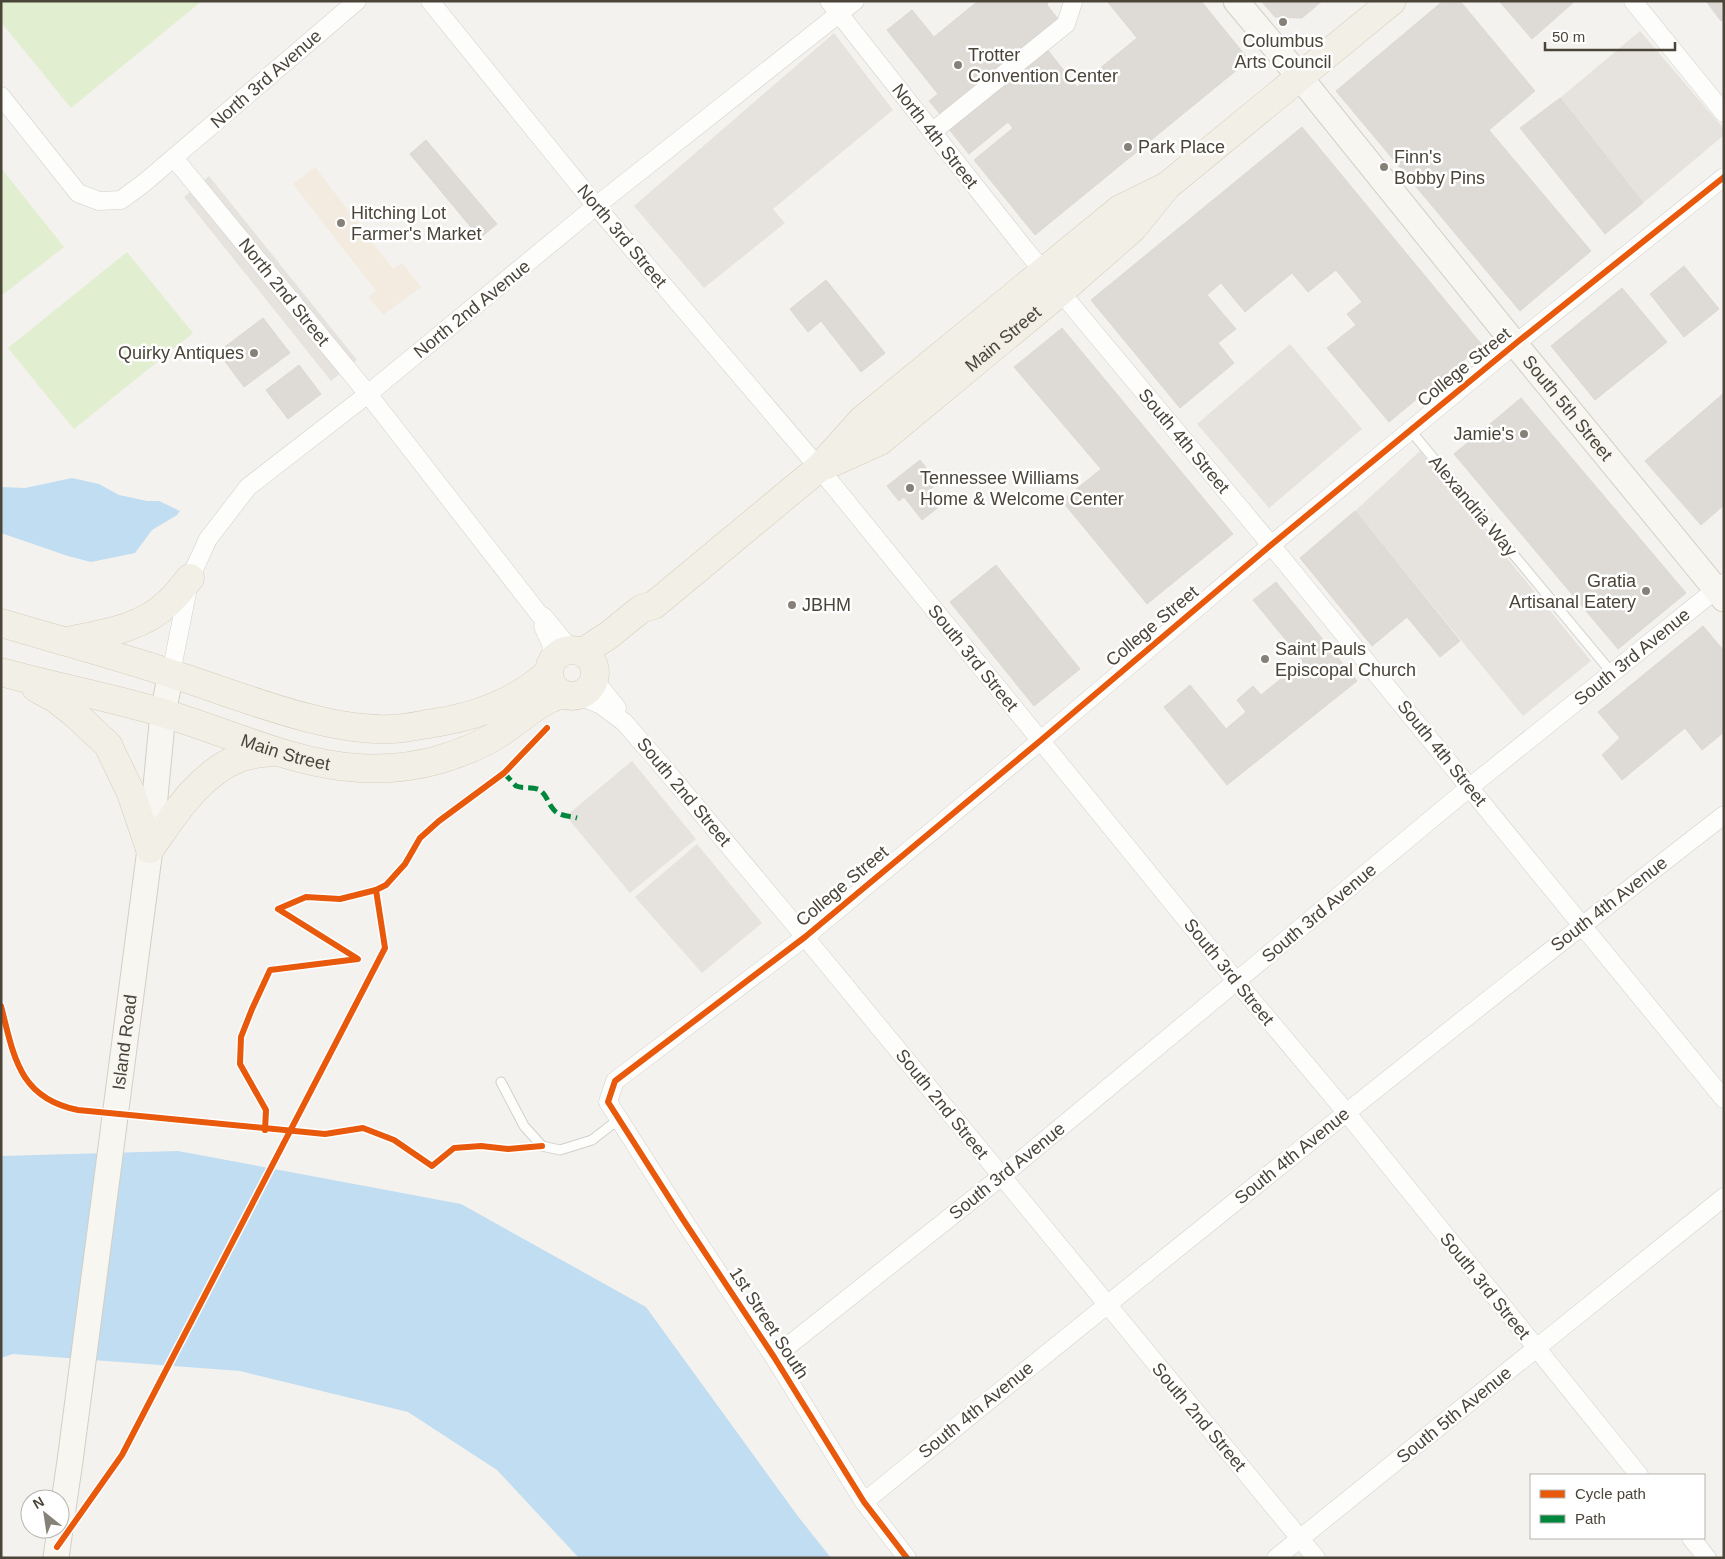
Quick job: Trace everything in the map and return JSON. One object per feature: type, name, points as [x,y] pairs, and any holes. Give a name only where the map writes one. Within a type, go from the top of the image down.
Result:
[{"type":"main road","name":"Main Street","points":[[819,468],[880,441],[1060,292],[1133,228],[1167,186],[1392,1]]},
{"type":"main road","name":"Main Street","points":[[1,623],[171,673],[274,708],[317,720],[358,728],[392,730],[454,719],[496,707],[614,651],[648,618],[654,605],[819,468],[862,420],[1043,270],[1120,209],[1167,186]]},
{"type":"main road","points":[[64,642],[130,627],[149,617],[168,603],[190,578]]},
{"type":"main road","name":"Main Street","points":[[10,674],[163,713],[273,752],[319,764],[352,768],[391,768],[437,760],[480,744],[497,735],[547,699],[573,672]]},
{"type":"main road","points":[[10,674],[56,699],[108,745],[131,793],[150,849]]},
{"type":"main road","points":[[150,849],[182,803],[200,784],[239,758],[273,752]]},
{"type":"street","name":"North 3rd Avenue","points":[[174,158],[357,1]]},
{"type":"street","name":"North 3rd Street","points":[[430,1],[596,206],[819,468]]},
{"type":"street","name":"North 2nd Avenue","points":[[171,673],[190,578],[208,539],[248,487],[368,394],[834,8],[855,1]]},
{"type":"street","name":"South 5th Street","points":[[1236,1],[1299,76],[1515,344],[1721,591]]},
{"type":"street","points":[[1633,1],[1724,113]]},
{"type":"street","points":[[932,132],[1066,24],[1073,2]]},
{"type":"street","name":"North 4th Street","points":[[834,8],[1043,270]]},
{"type":"street","points":[[1,96],[78,193],[100,201],[121,200],[174,158]]},
{"type":"street","name":"North 2nd Street","points":[[174,158],[368,394],[539,614],[544,617],[573,672]]},
{"type":"street","name":"College Street","points":[[608,1102],[615,1082],[806,937],[1271,545],[1515,344],[1724,177]]},
{"type":"street","name":"South 4th Street","points":[[1043,270],[1470,787],[1581,926],[1724,1099]]},
{"type":"street","name":"South 3rd Street","points":[[819,468],[1237,982],[1346,1112],[1638,1474]]},
{"type":"street","name":"South 3rd Avenue","points":[[774,1357],[1002,1176],[1470,787],[1612,673],[1721,591]]},
{"type":"street","name":"South 2nd Street","points":[[573,672],[601,705],[624,722],[806,937],[1316,1558]]},
{"type":"street","name":"Island Road","points":[[66,1489],[150,849],[163,713],[171,673]]},
{"type":"street","name":"South 4th Avenue","points":[[864,1502],[1106,1304],[1346,1112],[1724,815]]},
{"type":"street","name":"1st Street South","points":[[608,1102],[774,1357],[864,1502],[907,1558]]},
{"type":"street","name":"South 5th Avenue","points":[[1276,1558],[1724,1197]]},
{"type":"street","name":"Island Road","points":[[56,1558],[59,1539]]},
{"type":"street","points":[[1691,1539],[1707,1558]]},
{"type":"lane","name":"Alexandria Way","points":[[1410,430],[1612,673]]},
{"type":"lane","points":[[501,1082],[524,1126],[542,1146],[560,1150],[592,1140],[619,1119]]},
{"type":"shaded area","points":[[1640,31],[1724,129],[1724,135],[1643,203],[1560,98]]},
{"type":"shaded area","points":[[834,33],[893,110],[773,209],[785,223],[704,288],[634,206]]},
{"type":"shaded area","name":"Hitching Lot Farmer's Market","points":[[315,167],[393,269],[402,263],[421,287],[383,315],[369,297],[376,291],[293,184]]},
{"type":"shaded area","points":[[209,176],[357,360],[331,381],[184,197]]},
{"type":"shaded area","points":[[1290,344],[1362,429],[1269,508],[1197,424]]},
{"type":"shaded area","points":[[1420,451],[1591,661],[1523,716],[1355,511]]},
{"type":"shaded area","points":[[632,761],[696,839],[630,893],[566,816]]},
{"type":"shaded area","points":[[697,844],[762,923],[702,973],[635,897]]},
{"type":"green space","points":[[1,1],[202,1],[71,108],[1,22]]},
{"type":"green space","points":[[1,168],[64,247],[1,296]]},
{"type":"green space","points":[[127,252],[193,333],[74,429],[8,348]]},
{"type":"water","points":[[72,478],[99,484],[119,495],[147,501],[159,501],[180,511],[177,515],[152,530],[135,553],[91,562],[1,533],[1,487],[25,488]]},
{"type":"water","points":[[178,1151],[461,1204],[646,1307],[797,1515],[831,1558],[579,1558],[497,1470],[408,1412],[240,1371],[13,1354],[1,1358],[1,1156]]},
{"type":"building","name":"Trotter Convention Center","points":[[978,1],[1048,1],[1047,5],[1058,19],[940,114],[929,101],[938,94],[887,30],[912,10],[934,37]]},
{"type":"building","points":[[1107,1],[1201,1],[1249,60],[1035,235],[974,160],[1013,128],[1008,122],[969,154],[948,128],[1046,48],[1077,87],[1137,38]]},
{"type":"building","points":[[1261,1],[1322,1],[1302,18],[1275,17]]},
{"type":"building","points":[[1443,1],[1460,1],[1535,91],[1489,130],[1591,251],[1520,311],[1336,91]]},
{"type":"building","points":[[1499,1],[1575,1],[1532,39]]},
{"type":"building","points":[[1706,1],[1724,1],[1724,19],[1721,21]]},
{"type":"building","points":[[1560,98],[1643,203],[1605,234],[1520,128]]},
{"type":"building","points":[[1302,127],[1482,345],[1389,422],[1327,348],[1356,325],[1347,314],[1362,302],[1336,270],[1308,292],[1292,273],[1245,312],[1221,283],[1207,295],[1236,329],[1218,343],[1234,363],[1180,408],[1091,300]]},
{"type":"building","points":[[426,140],[497,224],[480,238],[410,154]]},
{"type":"building","points":[[1684,266],[1719,309],[1684,337],[1650,294]]},
{"type":"building","points":[[826,280],[885,353],[861,372],[821,321],[808,332],[790,309]]},
{"type":"building","points":[[1622,288],[1667,342],[1595,400],[1551,346]]},
{"type":"building","name":"Quirky Antiques","points":[[263,318],[290,353],[244,387],[218,352]]},
{"type":"building","points":[[1062,328],[1233,534],[1147,604],[1062,501],[1101,469],[1014,367]]},
{"type":"building","points":[[299,365],[321,394],[288,419],[266,390]]},
{"type":"building","points":[[1724,393],[1724,505],[1701,525],[1645,461]]},
{"type":"building","points":[[1521,398],[1686,593],[1618,649],[1454,454]]},
{"type":"building","name":"Tennessee Williams Home & Welcome Center","points":[[920,460],[938,483],[928,491],[940,506],[922,520],[904,497],[899,501],[887,486]]},
{"type":"building","points":[[1355,511],[1460,641],[1440,657],[1407,617],[1372,646],[1300,558]]},
{"type":"building","points":[[996,565],[1080,669],[1034,706],[950,602]]},
{"type":"building","points":[[1276,582],[1357,681],[1227,785],[1164,707],[1190,685],[1226,729],[1246,712],[1237,700],[1253,686],[1261,695],[1303,661],[1253,600]]},
{"type":"building","points":[[1703,626],[1724,651],[1724,732],[1702,750],[1685,728],[1622,780],[1602,755],[1620,738],[1598,712]]},
{"type":"marked path","points":[[504,773],[516,786],[540,790],[556,812],[577,818]]},
{"type":"cycle path","points":[[907,1558],[864,1502],[774,1357],[608,1102],[615,1081],[805,937],[1271,545],[1515,344],[1724,177]]},
{"type":"cycle path","points":[[57,1547],[122,1455],[385,948],[376,890],[386,885],[405,864],[420,838],[439,821],[504,773],[547,728]]},
{"type":"cycle path","points":[[265,1130],[266,1110],[240,1064],[241,1037],[270,970],[358,959],[278,909],[306,897],[340,899],[376,890]]},
{"type":"cycle path","points":[[1,1006],[10,1042],[22,1073],[43,1096],[58,1104],[78,1110],[325,1134],[363,1128],[394,1140],[432,1166],[454,1148],[481,1146],[508,1149],[542,1146]]},
{"type":"place","name":"Columbus Arts Council","points":[[1283,22]]},
{"type":"place","name":"Trotter Convention Center","points":[[958,65]]},
{"type":"place","name":"Park Place","points":[[1128,147]]},
{"type":"place","name":"Finn's Bobby Pins","points":[[1384,167]]},
{"type":"place","name":"Hitching Lot Farmer's Market","points":[[341,223]]},
{"type":"place","name":"Quirky Antiques","points":[[254,353]]},
{"type":"place","name":"Jamie's","points":[[1524,434]]},
{"type":"place","name":"Tennessee Williams Home & Welcome Center","points":[[910,488]]},
{"type":"place","name":"Gratia Artisanal Eatery","points":[[1646,591]]},
{"type":"place","name":"JBHM","points":[[792,605]]},
{"type":"place","name":"Saint Pauls Episcopal Church","points":[[1265,659]]}]
